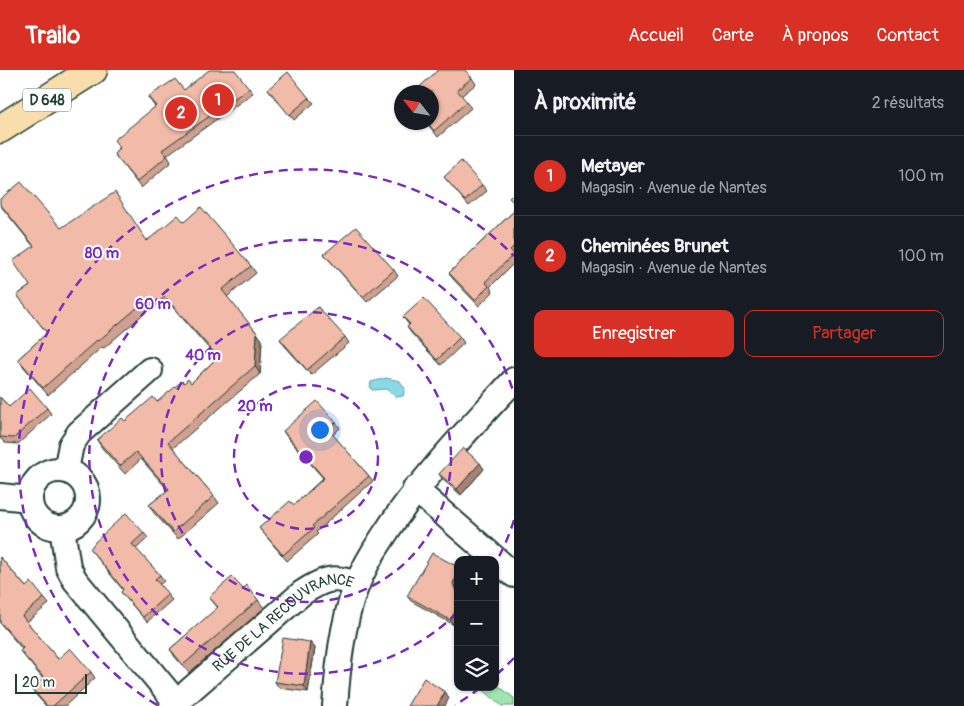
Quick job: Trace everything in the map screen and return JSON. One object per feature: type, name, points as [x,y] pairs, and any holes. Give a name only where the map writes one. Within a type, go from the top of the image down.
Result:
[{"type":"main road","name":"D 648","points":[[0,129],[93,70]]},
{"type":"street","points":[[66,470],[71,446],[79,433],[150,370]]},
{"type":"street","name":"RUE DE LA RECOUVRANCE","points":[[174,704],[308,589],[326,580],[336,578],[348,580],[357,585],[375,549],[416,489],[514,380]]},
{"type":"street","points":[[66,470],[81,479],[86,487],[87,505],[84,513],[71,525],[62,528],[52,527],[36,517],[31,508],[31,490],[34,482],[48,471],[66,470]]},
{"type":"street","points":[[416,489],[514,575]]},
{"type":"street","points":[[0,496],[30,499]]},
{"type":"street","points":[[62,528],[68,567],[75,580],[174,704]]},
{"type":"street","points":[[335,706],[343,638],[357,585]]},
{"type":"green space","points":[[499,686],[514,698],[514,706],[502,706],[485,691],[499,691]]},
{"type":"water","points":[[386,378],[400,381],[405,389],[403,396],[396,397],[386,389],[372,390],[370,388],[371,382]]},
{"type":"building","points":[[209,70],[235,70],[249,88],[162,150],[167,156],[137,182],[114,154],[120,148],[114,140],[156,106],[148,97],[175,79],[184,90]]},
{"type":"building","points":[[438,70],[465,70],[472,78],[457,90],[467,102],[439,127],[439,85],[422,85]]},
{"type":"building","points":[[288,72],[309,98],[289,115],[268,89]]},
{"type":"building","points":[[461,161],[482,185],[465,201],[444,177]]},
{"type":"building","points":[[21,182],[61,228],[115,192],[147,241],[178,215],[184,222],[201,207],[251,266],[222,290],[257,333],[255,366],[168,442],[214,496],[173,532],[149,505],[169,489],[136,452],[120,466],[97,440],[122,418],[125,421],[153,397],[157,402],[182,381],[184,383],[188,379],[191,383],[218,357],[165,297],[156,304],[150,297],[97,340],[43,388],[18,359],[47,333],[17,295],[30,286],[13,261],[34,246],[0,204],[0,199]]},
{"type":"building","points":[[514,193],[514,203],[509,198]]},
{"type":"building","points":[[514,211],[514,246],[510,250],[514,254],[485,282],[489,286],[475,300],[449,273]]},
{"type":"building","points":[[356,227],[394,270],[363,297],[324,254]]},
{"type":"building","points":[[424,298],[460,337],[437,360],[407,327],[410,324],[403,317]]},
{"type":"building","points":[[318,307],[345,337],[307,370],[280,339]]},
{"type":"building","points":[[30,388],[47,408],[14,438],[0,437],[0,397],[9,407]]},
{"type":"building","points":[[317,401],[336,422],[328,429],[369,476],[312,526],[314,528],[283,555],[259,528],[290,501],[294,505],[324,478],[283,431]]},
{"type":"building","points":[[463,448],[480,463],[457,489],[439,474]]},
{"type":"building","points":[[126,513],[144,533],[132,544],[160,575],[155,579],[168,594],[143,617],[121,592],[123,589],[90,549]]},
{"type":"building","points":[[432,553],[454,565],[454,614],[450,620],[407,596]]},
{"type":"building","points":[[0,557],[26,587],[31,582],[44,598],[22,616],[58,659],[70,648],[91,672],[53,706],[47,706],[32,689],[44,678],[20,651],[23,648],[0,622]]},
{"type":"building","points":[[232,577],[243,589],[247,585],[258,600],[183,665],[170,649],[218,607],[209,597]]},
{"type":"building","points":[[283,638],[310,642],[304,686],[275,682]]},
{"type":"building","points":[[424,678],[445,692],[437,706],[407,706]]},
{"type":"place","name":"Metayer","points":[[218,100]]},
{"type":"place","name":"Cheminées Brunet","points":[[181,113]]}]
